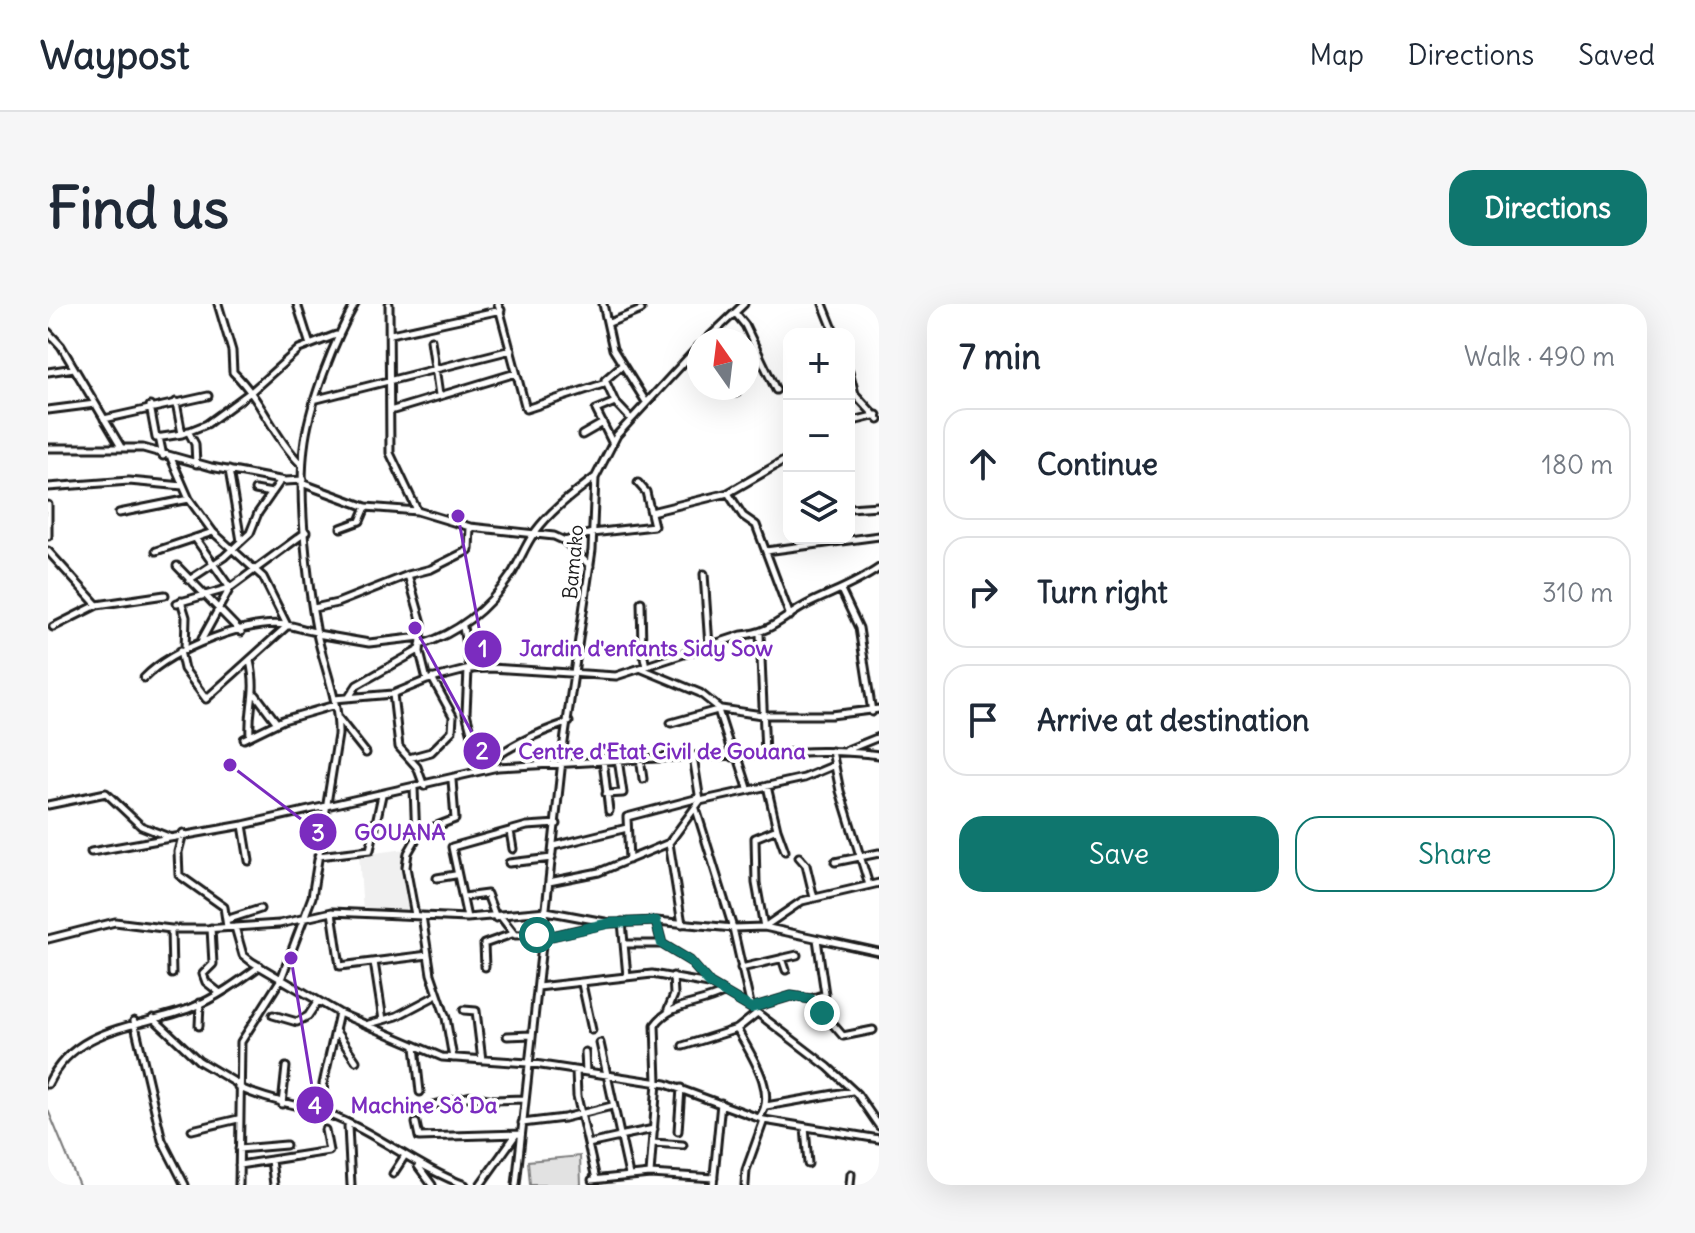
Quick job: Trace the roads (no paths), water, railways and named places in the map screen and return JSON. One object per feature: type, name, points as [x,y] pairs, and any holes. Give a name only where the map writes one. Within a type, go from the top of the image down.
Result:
[{"type":"street","points":[[218,304],[232,351],[231,369],[252,391],[273,422],[282,446],[303,466]]},
{"type":"street","points":[[297,304],[310,345]]},
{"type":"street","points":[[239,1185],[238,1086],[242,1037],[281,979],[312,897],[339,719],[317,633],[306,532],[303,466],[305,439],[337,334],[355,304]]},
{"type":"street","points":[[389,304],[390,453],[417,511]]},
{"type":"street","points":[[603,304],[613,349],[646,402]]},
{"type":"street","points":[[721,328],[744,304]]},
{"type":"street","points":[[823,304],[833,328]]},
{"type":"street","points":[[391,334],[499,307],[526,409],[606,383]]},
{"type":"street","points":[[609,323],[641,310]]},
{"type":"street","points":[[736,314],[745,325],[776,390]]},
{"type":"street","points":[[48,332],[74,368],[121,447]]},
{"type":"street","points":[[150,406],[156,438],[207,424],[252,391],[299,349],[337,334]]},
{"type":"street","points":[[431,340],[439,395]]},
{"type":"street","points":[[316,400],[511,350]]},
{"type":"street","name":"Bamako","points":[[516,1185],[518,1134],[522,1123],[563,762],[590,566],[595,478],[612,443],[630,418],[687,359]]},
{"type":"street","points":[[621,366],[605,380],[615,402],[630,418]]},
{"type":"street","points":[[48,372],[74,368]]},
{"type":"street","points":[[390,411],[516,373]]},
{"type":"street","points":[[855,394],[878,418]]},
{"type":"street","points":[[104,419],[150,406],[208,396]]},
{"type":"street","points":[[176,402],[185,432],[195,444],[196,464]]},
{"type":"street","points":[[612,443],[596,410],[615,402]]},
{"type":"street","points":[[48,410],[95,404]]},
{"type":"street","points":[[855,421],[878,418]]},
{"type":"street","points":[[582,435],[603,423]]},
{"type":"street","points":[[159,437],[163,456]]},
{"type":"street","points":[[48,448],[143,448],[196,464],[303,482],[366,507],[417,511],[470,527],[565,541],[592,533],[654,526],[646,492],[638,483]]},
{"type":"street","points":[[171,458],[189,499],[213,532],[257,570],[287,625]]},
{"type":"street","points":[[651,512],[728,493],[783,461]]},
{"type":"street","points":[[229,470],[241,541]]},
{"type":"street","points":[[349,698],[357,685],[420,647],[463,626],[510,576],[533,534],[554,509],[595,478]]},
{"type":"street","points":[[189,580],[250,533],[281,480]]},
{"type":"street","points":[[48,487],[129,481],[184,486]]},
{"type":"street","points":[[255,490],[272,493]]},
{"type":"street","points":[[728,493],[743,516],[756,525],[790,616]]},
{"type":"street","points":[[119,513],[189,499]]},
{"type":"street","points":[[48,505],[48,536]]},
{"type":"street","points":[[855,508],[879,506]]},
{"type":"street","points":[[341,528],[360,521],[366,507]]},
{"type":"street","points":[[314,608],[337,603],[431,569],[469,550],[470,527]]},
{"type":"street","points":[[156,551],[213,532]]},
{"type":"street","points":[[287,625],[206,699],[184,669],[186,617],[179,602],[230,588],[306,532]]},
{"type":"street","points":[[766,551],[879,536]]},
{"type":"street","points":[[195,538],[230,588]]},
{"type":"street","points":[[565,541],[590,566]]},
{"type":"street","points":[[48,551],[97,605]]},
{"type":"street","points":[[177,566],[241,632]]},
{"type":"street","points":[[255,694],[247,737],[335,702],[393,694],[430,679],[469,670],[616,676],[742,635],[760,634],[810,603],[842,592],[879,569]]},
{"type":"street","points":[[704,574],[709,646]]},
{"type":"street","points":[[408,575],[419,608],[420,647],[430,679],[453,716],[452,731],[431,752],[409,758]]},
{"type":"street","points":[[201,640],[230,588]]},
{"type":"street","points":[[842,592],[859,628],[872,712]]},
{"type":"street","points":[[53,627],[97,605],[165,595]]},
{"type":"street","points":[[641,602],[644,668]]},
{"type":"street","points":[[144,678],[158,663],[201,640],[255,627],[287,625],[369,643],[421,637]]},
{"type":"street","points":[[463,626],[469,670],[466,713],[473,739]]},
{"type":"street","points":[[760,634],[765,754]]},
{"type":"street","points":[[249,660],[255,694],[277,723]]},
{"type":"street","points":[[644,668],[700,693],[720,710],[748,788]]},
{"type":"street","points":[[393,694],[399,747],[409,758],[424,786]]},
{"type":"street","points":[[671,723],[720,710],[762,715],[872,712],[879,709]]},
{"type":"street","points":[[453,716],[466,713]]},
{"type":"street","points":[[339,719],[366,753]]},
{"type":"street","points":[[477,772],[533,733],[569,722]]},
{"type":"street","points":[[846,751],[879,737]]},
{"type":"street","points":[[832,751],[869,885]]},
{"type":"street","points":[[91,852],[183,833],[243,825],[477,772],[563,762],[640,758],[736,757],[832,751],[879,755]]},
{"type":"street","points":[[549,882],[599,872],[669,843],[700,800],[693,756]]},
{"type":"street","points":[[640,758],[643,779]]},
{"type":"street","points":[[606,794],[623,793],[618,759]]},
{"type":"street","points":[[603,760],[609,811]]},
{"type":"street","points":[[629,860],[628,816],[804,778],[835,765]]},
{"type":"street","points":[[416,834],[455,819],[452,780]]},
{"type":"street","points":[[767,786],[785,851]]},
{"type":"street","points":[[414,788],[416,834],[406,861],[415,915]]},
{"type":"street","points":[[48,805],[106,793],[141,826],[170,837]]},
{"type":"street","points":[[318,856],[370,850],[382,795]]},
{"type":"street","points":[[696,808],[733,928],[751,1008]]},
{"type":"street","points":[[467,918],[452,847],[510,831],[557,824]]},
{"type":"street","points":[[243,825],[249,861]]},
{"type":"street","points":[[554,846],[627,828]]},
{"type":"street","points":[[764,927],[756,883],[755,838],[777,829]]},
{"type":"street","points":[[510,831],[513,849]]},
{"type":"street","points":[[183,833],[177,861],[179,875],[221,904],[226,924]]},
{"type":"street","points":[[669,843],[682,925]]},
{"type":"street","points":[[835,862],[879,853]]},
{"type":"street","points":[[799,857],[806,865],[814,898]]},
{"type":"street","points":[[509,863],[552,858]]},
{"type":"street","points":[[437,878],[456,875]]},
{"type":"street","points":[[764,927],[802,901],[879,883]]},
{"type":"street","points":[[464,897],[487,894],[498,917],[512,934]]},
{"type":"street","points":[[48,939],[115,922],[171,929],[211,928],[260,909]]},
{"type":"street","points":[[226,924],[235,927],[332,912],[467,918],[546,911],[610,923]]},
{"type":"street","points":[[332,912],[340,966],[428,955]]},
{"type":"street","points":[[422,916],[428,955],[453,1058]]},
{"type":"street","points":[[656,921],[662,944]]},
{"type":"street","points":[[622,922],[627,976]]},
{"type":"street","points":[[485,967],[484,944],[512,934],[544,936],[622,922],[764,927],[879,952]]},
{"type":"street","points":[[235,927],[243,955],[339,1013],[415,1047],[453,1058],[529,1063],[657,1082],[761,1119],[879,1139]]},
{"type":"street","points":[[211,928],[213,964],[203,974],[206,982],[220,993]]},
{"type":"street","points":[[171,929],[172,974]]},
{"type":"street","points":[[751,1008],[791,996],[822,997],[825,990],[817,939]]},
{"type":"street","points":[[625,944],[662,944],[690,961],[710,984],[804,1045],[853,1090],[879,1126]]},
{"type":"street","points":[[741,968],[797,955]]},
{"type":"street","points":[[782,958],[786,970]]},
{"type":"street","points":[[374,962],[383,1020]]},
{"type":"street","points":[[48,1084],[57,1065],[80,1047],[134,1021],[200,1003],[260,966]]},
{"type":"street","points":[[538,987],[582,984],[627,976],[673,976],[710,984]]},
{"type":"street","points":[[650,1174],[657,1082],[653,1035],[655,1025],[668,1010],[674,995],[673,976]]},
{"type":"street","points":[[582,984],[592,1030]]},
{"type":"street","points":[[668,1010],[704,1002],[724,993]]},
{"type":"street","points":[[369,1024],[437,995]]},
{"type":"street","points":[[811,999],[843,1036],[873,1030]]},
{"type":"street","points":[[273,1015],[297,1022],[308,1016],[318,1001]]},
{"type":"street","points":[[199,1026],[200,1003]]},
{"type":"street","points":[[464,1010],[476,1011],[482,1060]]},
{"type":"street","points":[[327,1114],[323,1084],[339,1013]]},
{"type":"street","points":[[683,1046],[737,1029],[757,1013]]},
{"type":"street","points":[[152,1018],[199,1061],[238,1086],[282,1104],[327,1114],[418,1166],[452,1183],[465,1185]]},
{"type":"street","points":[[134,1021],[162,1140],[185,1185]]},
{"type":"street","points":[[737,1029],[760,1072],[766,1106],[746,1170],[745,1185]]},
{"type":"street","points":[[335,1030],[356,1061]]},
{"type":"street","points":[[507,1036],[532,1035]]},
{"type":"street","points":[[600,1043],[629,1175]]},
{"type":"street","points":[[415,1047],[420,1092]]},
{"type":"street","points":[[585,1052],[586,1072]]},
{"type":"street","points":[[282,1104],[286,1067]]},
{"type":"street","points":[[576,1071],[594,1180],[650,1174],[713,1182],[721,1103]]},
{"type":"street","points":[[678,1131],[681,1088]]},
{"type":"street","points":[[766,1106],[853,1090]]},
{"type":"street","points":[[429,1106],[471,1096],[493,1100],[525,1099]]},
{"type":"street","points":[[522,1123],[612,1106]]},
{"type":"street","points":[[192,1130],[238,1119]]},
{"type":"street","points":[[416,1123],[419,1137],[518,1134]]},
{"type":"street","points":[[348,1125],[351,1185]]},
{"type":"street","points":[[805,1127],[808,1164]]},
{"type":"street","points":[[588,1144],[654,1129]]},
{"type":"street","points":[[239,1165],[329,1151],[325,1130]]},
{"type":"street","points":[[480,1185],[518,1134]]},
{"type":"street","points":[[653,1143],[683,1145]]},
{"type":"street","points":[[239,1149],[286,1145]]},
{"type":"street","points":[[393,1174],[404,1157]]},
{"type":"street","points":[[271,1160],[274,1185]]},
{"type":"street","points":[[418,1166],[432,1185]]},
{"type":"street","points":[[850,1185],[851,1174]]},
{"type":"waterway","points":[[48,1110],[79,1185]]},
{"type":"place","name":"Jardin d'enfants Sidy Sow","points":[[458,516]]},
{"type":"place","name":"Centre d'Etat Civil de Gouana","points":[[415,628]]},
{"type":"place","name":"GOUANA","points":[[230,765]]},
{"type":"place","name":"Machine Sô Da","points":[[291,958]]}]
